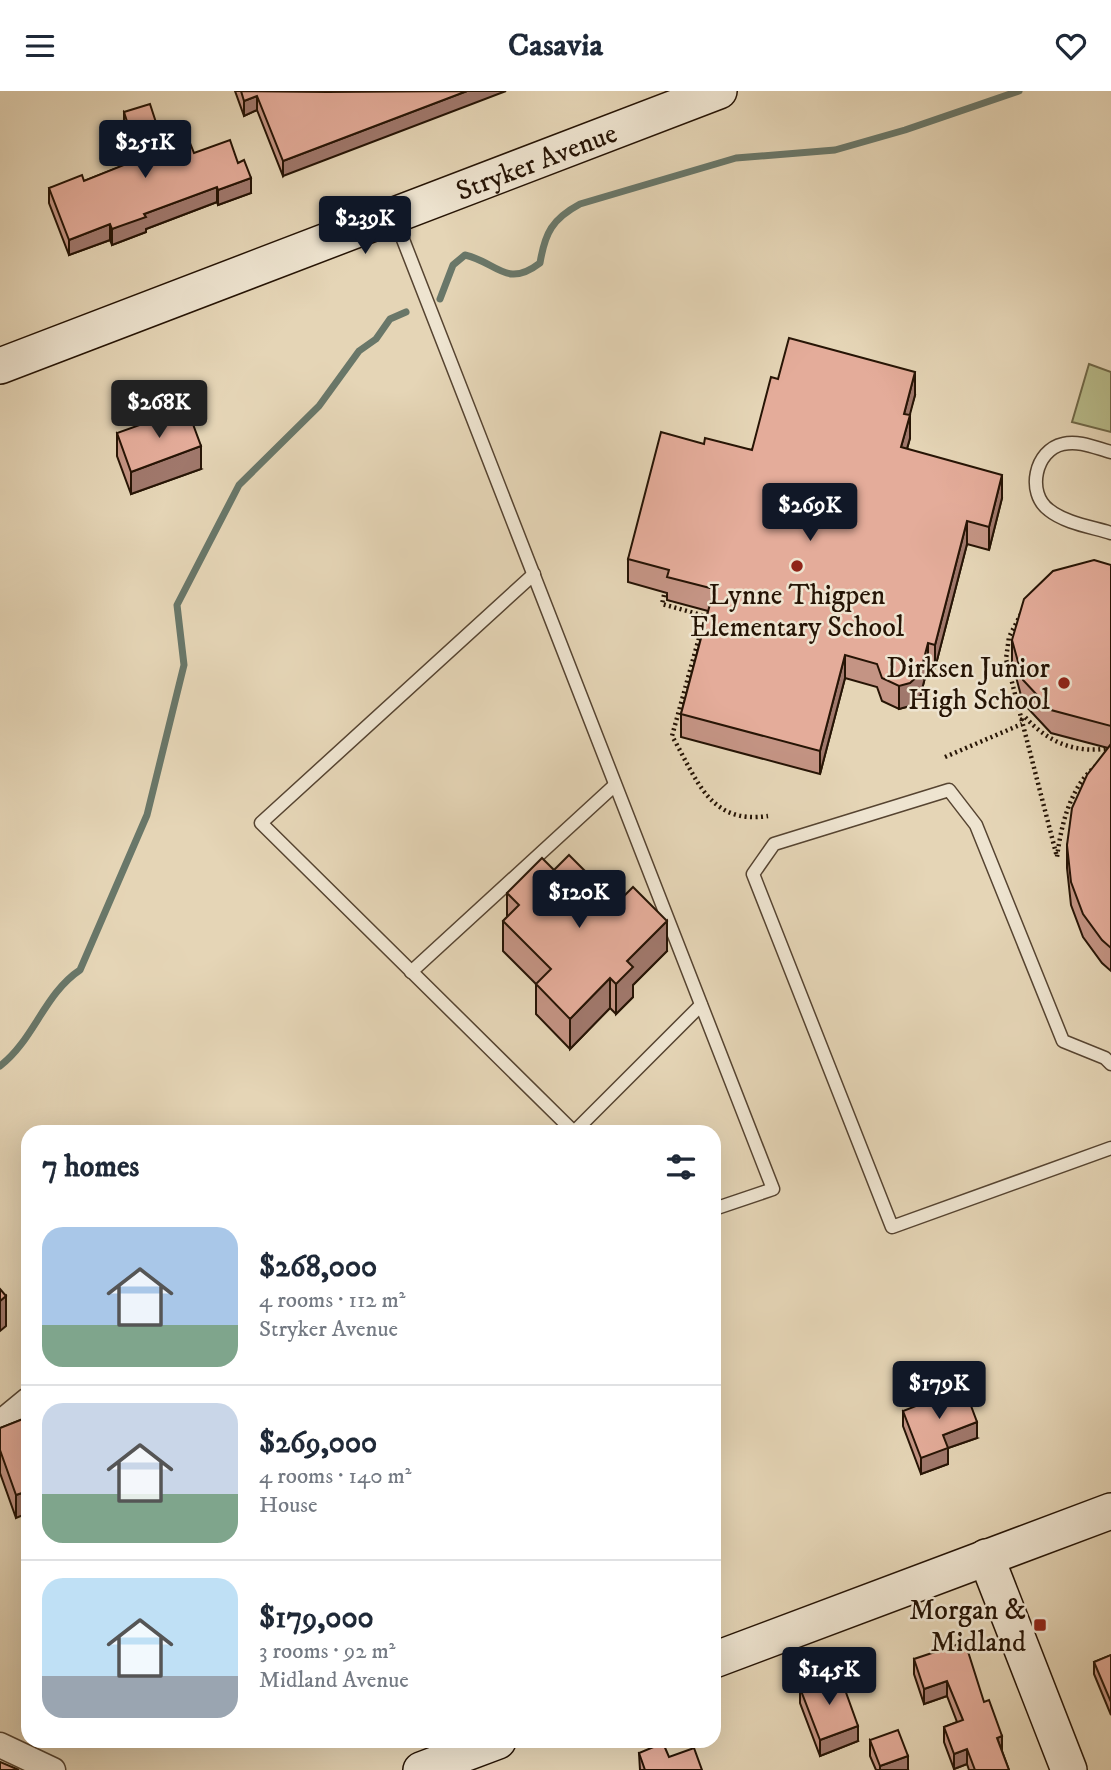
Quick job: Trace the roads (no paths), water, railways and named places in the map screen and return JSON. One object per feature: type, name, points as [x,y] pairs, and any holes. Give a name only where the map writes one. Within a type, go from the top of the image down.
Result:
[{"type":"street","name":"Stryker Avenue","points":[[0,366],[719,91]]},
{"type":"street","points":[[0,1423],[21,1406]]},
{"type":"street","points":[[721,1657],[1111,1511]]},
{"type":"street","points":[[986,1557],[1069,1770]]},
{"type":"street","points":[[0,1745],[52,1770]]},
{"type":"street","points":[[421,1770],[479,1748]]},
{"type":"lane","points":[[393,215],[773,1189],[721,1207]]},
{"type":"lane","points":[[1111,452],[1080,443],[1060,444],[1043,457],[1035,480],[1038,496],[1048,510],[1111,533]]},
{"type":"lane","points":[[534,574],[261,823],[567,1125]]},
{"type":"lane","points":[[411,972],[615,785]]},
{"type":"lane","points":[[1111,1064],[1105,1058],[1063,1041],[976,825],[949,790],[774,844],[753,874],[892,1227],[1111,1148]]},
{"type":"lane","points":[[581,1125],[701,1005]]},
{"type":"waterway","points":[[440,299],[453,265],[465,255],[510,274],[518,274],[540,263],[544,243],[551,228],[563,215],[580,204],[736,158],[835,150],[905,130],[1019,91]]},
{"type":"waterway","points":[[0,1066],[22,1043],[57,991],[80,970],[147,815],[184,665],[177,605],[239,485],[319,406],[359,351],[376,339],[390,319],[406,312]]},
{"type":"place","name":"Lynne Thigpen Elementary School","points":[[797,566]]},
{"type":"place","name":"Dirksen Junior High School","points":[[1064,683]]},
{"type":"place","name":"Morgan & Midland","points":[[1040,1625]]}]
